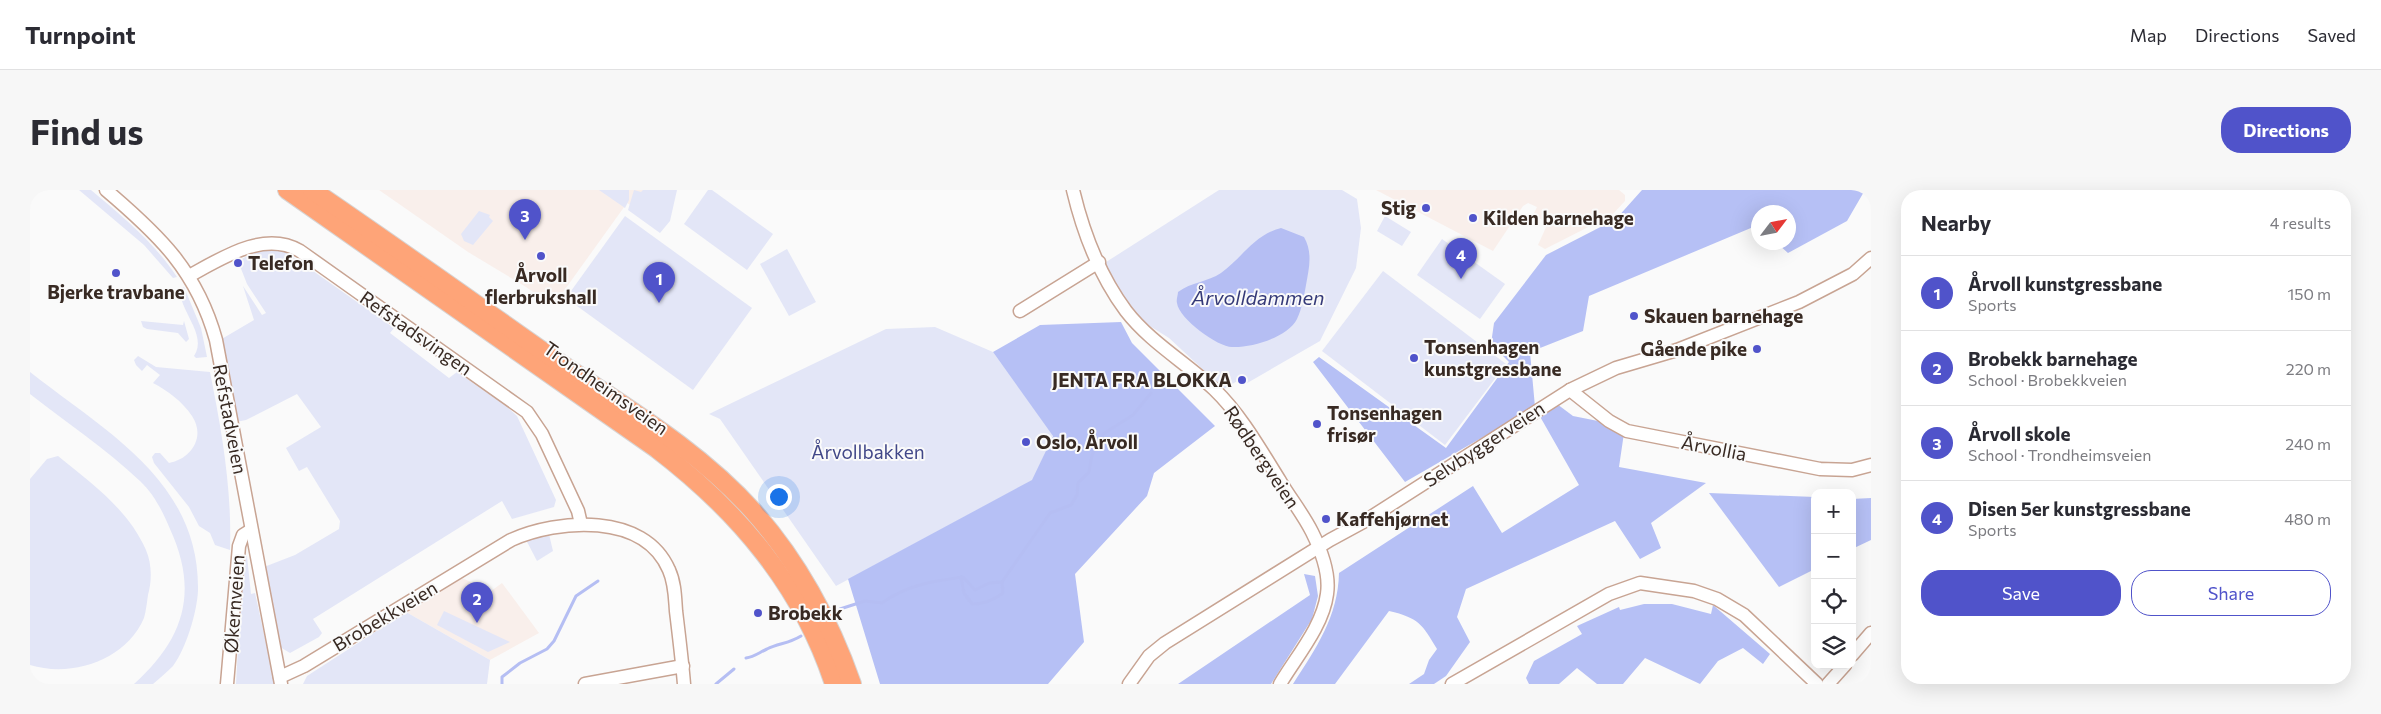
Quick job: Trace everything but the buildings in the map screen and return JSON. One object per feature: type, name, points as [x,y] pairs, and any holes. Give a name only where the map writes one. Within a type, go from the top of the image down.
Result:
[{"type":"highway","points":[[274,190],[327,220]]},
{"type":"highway","name":"Trondheimsveien","points":[[287,190],[327,220],[657,450],[704,487],[743,526],[790,591],[816,639],[834,684]]},
{"type":"highway","name":"Trondheimsveien","points":[[319,194],[635,414],[692,455],[729,488],[766,526],[805,582],[833,634],[852,684]]},
{"type":"street","name":"Refstadveien","points":[[106,190],[160,237],[189,276],[206,308],[216,340],[281,681]]},
{"type":"street","name":"Rødbergveien","points":[[1073,190],[1083,224],[1108,284],[1140,327],[1210,385],[1239,417],[1307,524],[1318,547],[1327,582],[1325,605],[1315,626],[1280,684]]},
{"type":"street","name":"Refstadsvingen","points":[[189,276],[262,242],[284,243],[300,251],[526,412],[542,434],[578,511],[581,524]]},
{"type":"street","name":"Selvbyggerveien","points":[[1129,684],[1149,656],[1165,643],[1318,547],[1365,521],[1570,390],[1616,368],[1677,350],[1799,302],[1854,274],[1871,258]]},
{"type":"street","points":[[1020,311],[1099,262]]},
{"type":"street","name":"Årvollia","points":[[1570,390],[1610,421],[1627,431],[1820,469],[1852,470],[1871,465]]},
{"type":"street","name":"Brobekkveien","points":[[281,681],[512,540],[538,530],[581,524],[630,534],[648,543],[661,555],[669,569],[673,584],[684,684]]},
{"type":"street","name":"Økernveien","points":[[227,684],[238,546],[243,535],[251,530]]},
{"type":"street","points":[[1452,684],[1609,594],[1640,583],[1694,591],[1717,599],[1744,615],[1817,684]]},
{"type":"street","points":[[1856,650],[1871,633]]},
{"type":"street","points":[[585,684],[682,666]]},
{"type":"street","points":[[1828,684],[1841,669]]},
{"type":"shaded area","points":[[379,190],[653,190],[639,210],[627,203],[553,306],[526,287],[468,252]]},
{"type":"shaded area","name":"Kilden barnehage","points":[[1376,190],[1619,190],[1625,195],[1625,201],[1612,215],[1545,249],[1538,245],[1547,225],[1534,213],[1537,207],[1528,203],[1523,206],[1493,251]]},
{"type":"shaded area","points":[[1642,190],[1865,190],[1847,221],[1796,249],[1796,205],[1751,205],[1751,228],[1589,296],[1583,331],[1530,352],[1535,407],[1405,482],[1313,362],[1319,357],[1446,448],[1509,362],[1491,344],[1494,323],[1546,255],[1616,219]]},
{"type":"shaded area","points":[[1121,322],[1132,343],[1215,426],[1154,473],[1147,496],[1075,574],[1084,642],[1048,684],[880,684],[848,579],[1032,480],[1053,436],[993,352],[1040,325]]},
{"type":"shaded area","points":[[1557,404],[1573,416],[1598,421],[1624,433],[1619,467],[1706,483],[1651,523],[1661,548],[1640,559],[1615,521],[1466,589],[1457,617],[1470,642],[1446,676],[1434,684],[1409,684],[1424,674],[1429,660],[1437,649],[1419,623],[1407,616],[1389,611],[1335,684],[1293,684],[1317,645],[1330,618],[1338,589],[1339,573],[1473,486],[1502,533],[1579,485],[1538,413]]},
{"type":"shaded area","points":[[1709,493],[1811,497],[1811,571],[1779,587]]},
{"type":"shaded area","points":[[1871,498],[1871,540],[1856,547],[1856,534],[1856,499]]},
{"type":"shaded area","points":[[1304,574],[1315,576],[1318,596],[1312,619],[1271,684],[1178,684],[1310,595]]},
{"type":"shaded area","points":[[462,578],[491,591],[502,583],[539,633],[490,660],[406,612]]},
{"type":"shaded area","points":[[1644,604],[1672,604],[1711,614],[1713,605],[1770,654],[1763,664],[1743,648],[1718,661],[1700,684],[1645,658],[1623,684],[1597,684],[1577,668],[1559,684],[1529,684],[1526,678],[1534,661],[1582,634],[1577,626],[1619,607],[1620,610]]},
{"type":"green space","points":[[79,190],[91,190],[126,220],[158,252],[177,277],[173,278],[144,245]]},
{"type":"green space","points":[[599,190],[629,190],[629,200],[625,208]]},
{"type":"green space","points":[[634,190],[641,192],[643,190],[677,190],[670,221],[660,233],[628,210]]},
{"type":"green space","points":[[708,190],[712,190],[773,234],[747,270],[684,224]]},
{"type":"green space","points":[[1219,190],[1342,190],[1357,199],[1361,228],[1356,268],[1320,341],[1242,386],[1239,380],[1224,389],[1169,338],[1145,323],[1123,297],[1103,264]]},
{"type":"green space","points":[[479,211],[490,215],[489,217],[493,221],[473,245],[464,241],[461,234]]},
{"type":"green space","points":[[625,216],[752,308],[693,390],[566,298]]},
{"type":"green space","points":[[1385,216],[1411,232],[1402,246],[1377,231]]},
{"type":"green space","points":[[1442,239],[1505,284],[1480,319],[1417,275]]},
{"type":"green space","points":[[266,246],[279,247],[394,328],[390,333],[449,378],[457,372],[506,406],[517,416],[556,500],[554,507],[512,519],[502,501],[313,619],[322,633],[319,637],[290,653],[280,647],[264,567],[295,555],[339,529],[340,521],[307,467],[299,471],[286,448],[321,427],[297,394],[246,420],[236,422],[220,340],[254,320],[243,286],[262,315],[266,313],[247,284],[238,261]]},
{"type":"green space","points":[[787,249],[816,302],[789,316],[760,264]]},
{"type":"green space","name":"Tonsenhagen kunstgressbane","points":[[1383,271],[1506,364],[1445,445],[1322,351]]},
{"type":"green space","points":[[184,287],[201,328],[207,357],[196,358],[194,356],[198,348],[198,339],[183,304],[181,289]]},
{"type":"green space","points":[[141,321],[183,325],[184,321],[189,339],[186,342],[178,333],[147,329],[143,327]]},
{"type":"green space","name":"Årvollbakken","points":[[935,327],[993,352],[1053,435],[1033,480],[836,586],[720,419],[709,414],[886,329]]},
{"type":"green space","points":[[138,356],[156,367],[210,372],[228,483],[230,550],[215,545],[210,533],[199,526],[189,507],[154,463],[152,457],[155,453],[160,453],[169,463],[177,461],[190,452],[197,439],[196,424],[192,416],[179,401],[153,383],[160,375],[147,365],[142,371],[136,365],[134,360]]},
{"type":"green space","points":[[30,372],[89,416],[143,463],[166,489],[183,519],[194,552],[198,591],[196,609],[178,659],[153,684],[134,684],[165,650],[175,632],[182,613],[185,594],[184,573],[179,552],[170,529],[158,504],[140,481],[100,447],[30,394]]},
{"type":"green space","points":[[58,456],[108,498],[129,522],[146,550],[151,572],[144,618],[136,633],[111,655],[80,667],[63,669],[30,665],[30,479],[47,459]]},
{"type":"green space","points":[[548,530],[553,551],[537,561],[524,536]]},
{"type":"green space","points":[[243,556],[247,556],[251,594],[255,593],[275,684],[236,684]]},
{"type":"green space","points":[[444,611],[510,642],[488,652],[437,625]]},
{"type":"green space","points":[[406,612],[490,660],[487,684],[303,684],[307,676]]},
{"type":"water","name":"Årvolldammen","points":[[1281,228],[1304,237],[1309,249],[1310,261],[1299,315],[1286,331],[1269,340],[1249,346],[1232,347],[1209,337],[1184,317],[1177,302],[1178,292],[1221,273],[1256,241]]},
{"type":"waterway","points":[[840,609],[865,601],[882,603],[911,588],[941,580],[963,577],[975,590],[989,583],[1002,582],[1050,513],[1071,505],[1077,495],[1078,483],[1089,472],[1092,455],[1103,434],[1133,415],[1151,393]]},
{"type":"waterway","points":[[961,577],[964,593],[972,604],[988,601],[1003,593],[1002,582]]},
{"type":"waterway","points":[[502,684],[502,677],[520,663],[547,649],[554,641],[576,596],[598,581]]},
{"type":"waterway","points":[[746,658],[801,636]]},
{"type":"waterway","points":[[716,684],[734,669]]},
{"type":"place","name":"Stig","points":[[1426,208]]},
{"type":"place","name":"Kilden barnehage","points":[[1473,218]]},
{"type":"place","name":"Årvoll skole","points":[[525,240]]},
{"type":"place","name":"Årvoll flerbrukshall","points":[[541,256]]},
{"type":"place","name":"Telefon","points":[[238,263]]},
{"type":"place","name":"Bjerke travbane","points":[[116,273]]},
{"type":"place","name":"Disen 5er kunstgressbane","points":[[1461,279]]},
{"type":"place","name":"Årvoll kunstgressbane","points":[[659,303]]},
{"type":"place","name":"Skauen barnehage","points":[[1634,316]]},
{"type":"place","name":"Gående pike","points":[[1757,349]]},
{"type":"place","name":"Tonsenhagen kunstgressbane","points":[[1414,358]]},
{"type":"place","name":"JENTA FRA BLOKKA","points":[[1242,380]]},
{"type":"place","name":"Tonsenhagen frisør","points":[[1317,424]]},
{"type":"place","name":"Oslo, Årvoll","points":[[1026,442]]},
{"type":"place","name":"Kaffehjørnet","points":[[1326,519]]},
{"type":"place","name":"Brobekk","points":[[758,613]]},
{"type":"place","name":"Brobekk barnehage","points":[[477,623]]}]
